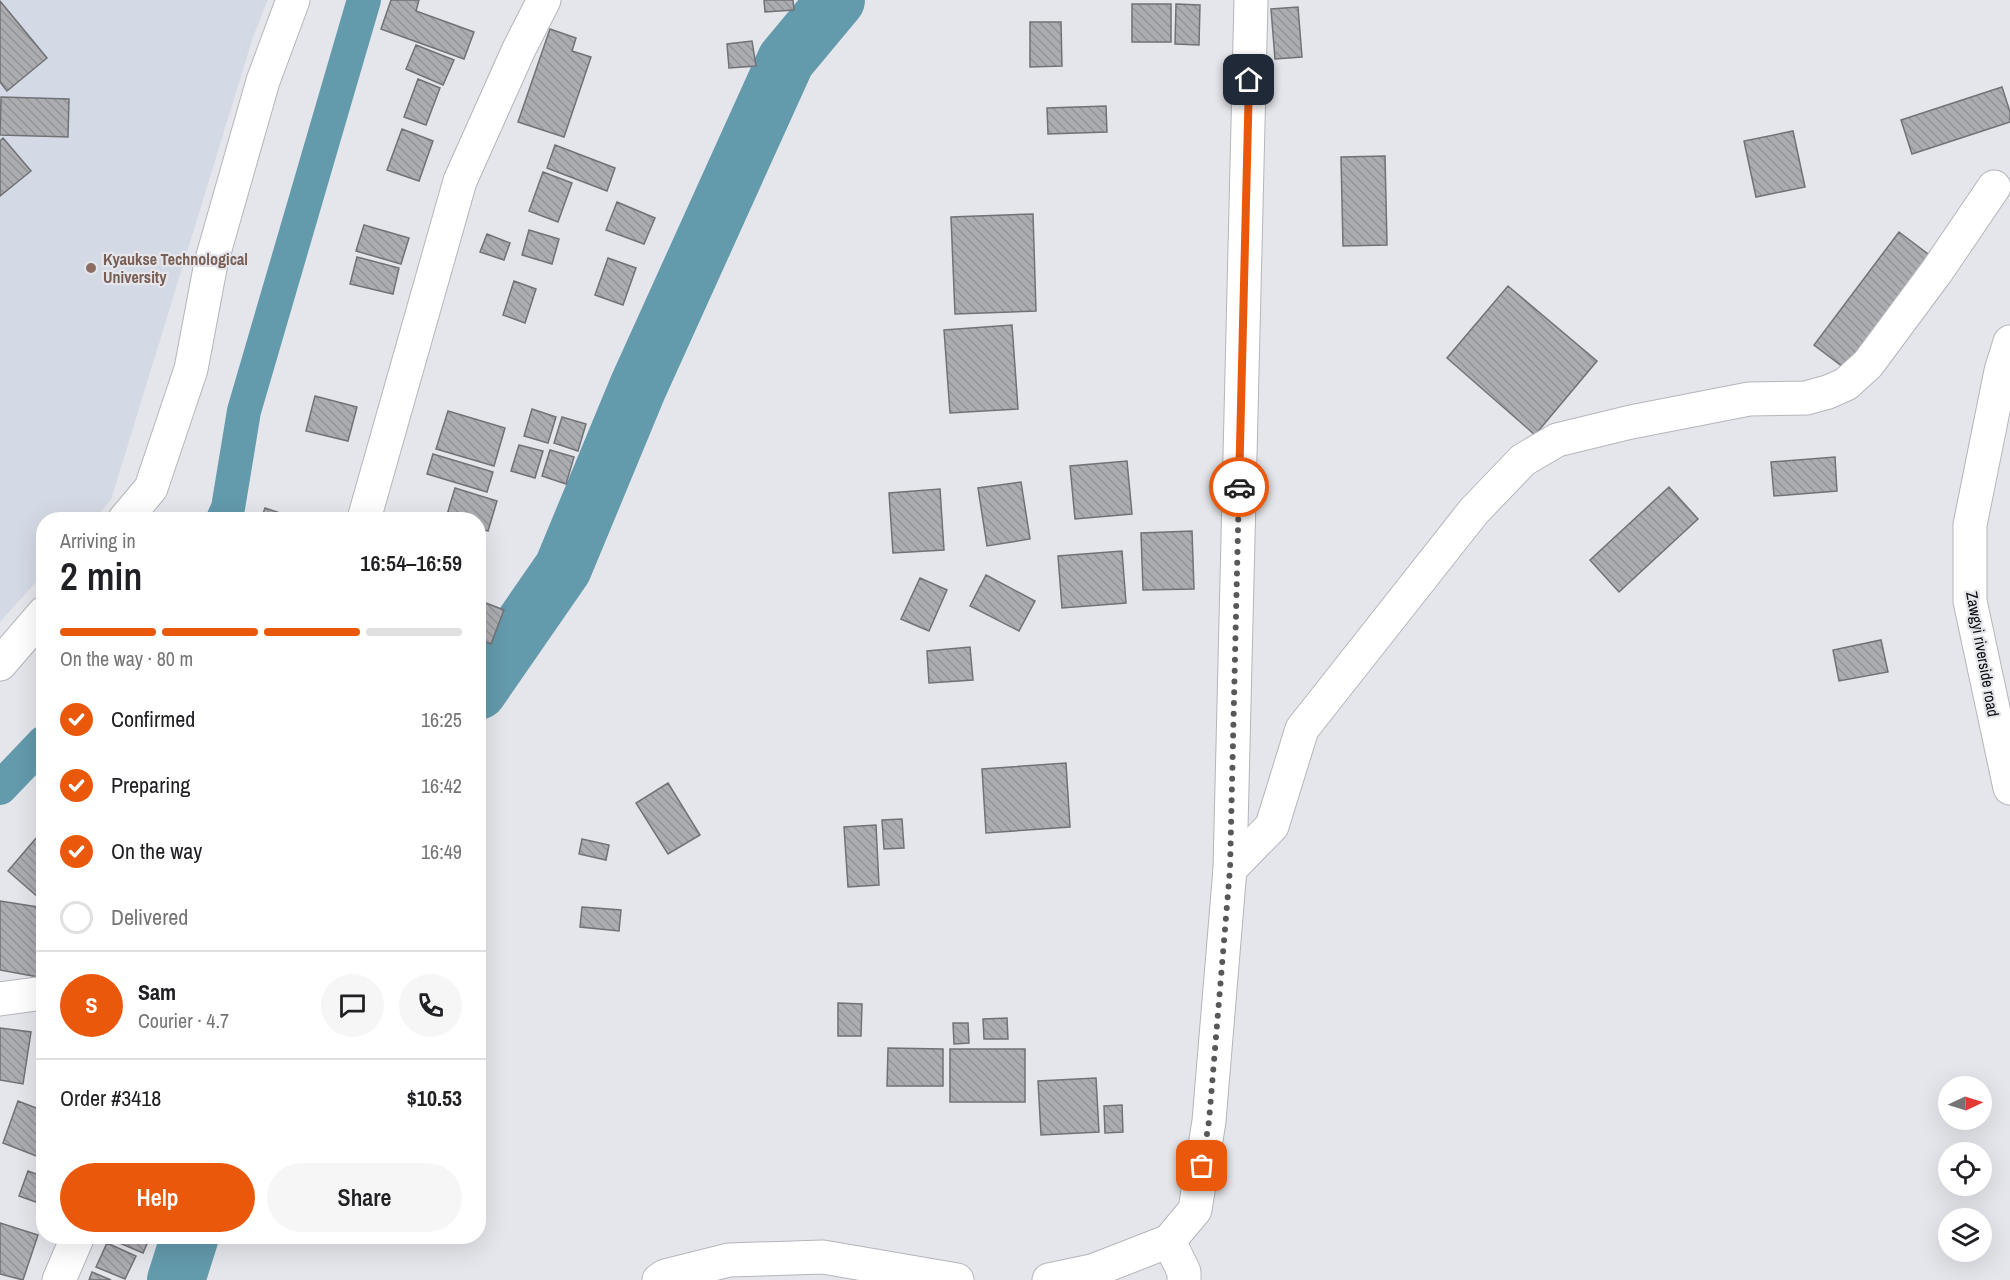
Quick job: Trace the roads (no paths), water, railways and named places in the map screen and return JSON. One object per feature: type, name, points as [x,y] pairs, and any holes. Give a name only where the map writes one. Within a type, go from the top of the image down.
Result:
[{"type":"street","points":[[131,512],[152,488],[191,369],[211,263],[263,81],[292,0]]},
{"type":"street","points":[[366,512],[460,181],[519,49],[544,0]]},
{"type":"street","points":[[1049,1280],[1092,1271],[1169,1240],[1195,1210],[1208,1132],[1230,869],[1251,4]]},
{"type":"street","points":[[1230,869],[1272,826],[1302,729],[1474,511],[1523,460],[1557,440],[1631,422],[1749,399],[1806,399],[1846,384],[1868,364],[1937,271],[1994,187]]},
{"type":"street","name":"Zawgyi riverside road","points":[[2010,342],[2001,371],[1970,525],[1970,601],[2010,788]]},
{"type":"street","points":[[0,664],[36,622]]},
{"type":"street","points":[[0,999],[36,994]]},
{"type":"street","points":[[1169,1240],[1184,1272],[1184,1280]]},
{"type":"street","points":[[59,1280],[75,1244]]},
{"type":"street","points":[[659,1280],[665,1276],[729,1260],[823,1257],[957,1280]]},
{"type":"waterway","points":[[226,512],[244,411],[364,0]]},
{"type":"waterway","points":[[486,679],[563,568],[638,387],[786,60],[836,0]]},
{"type":"waterway","points":[[0,788],[36,750]]},
{"type":"waterway","points":[[176,1280],[187,1244]]},
{"type":"place","name":"Kyaukse Technological University","points":[[91,268]]}]
